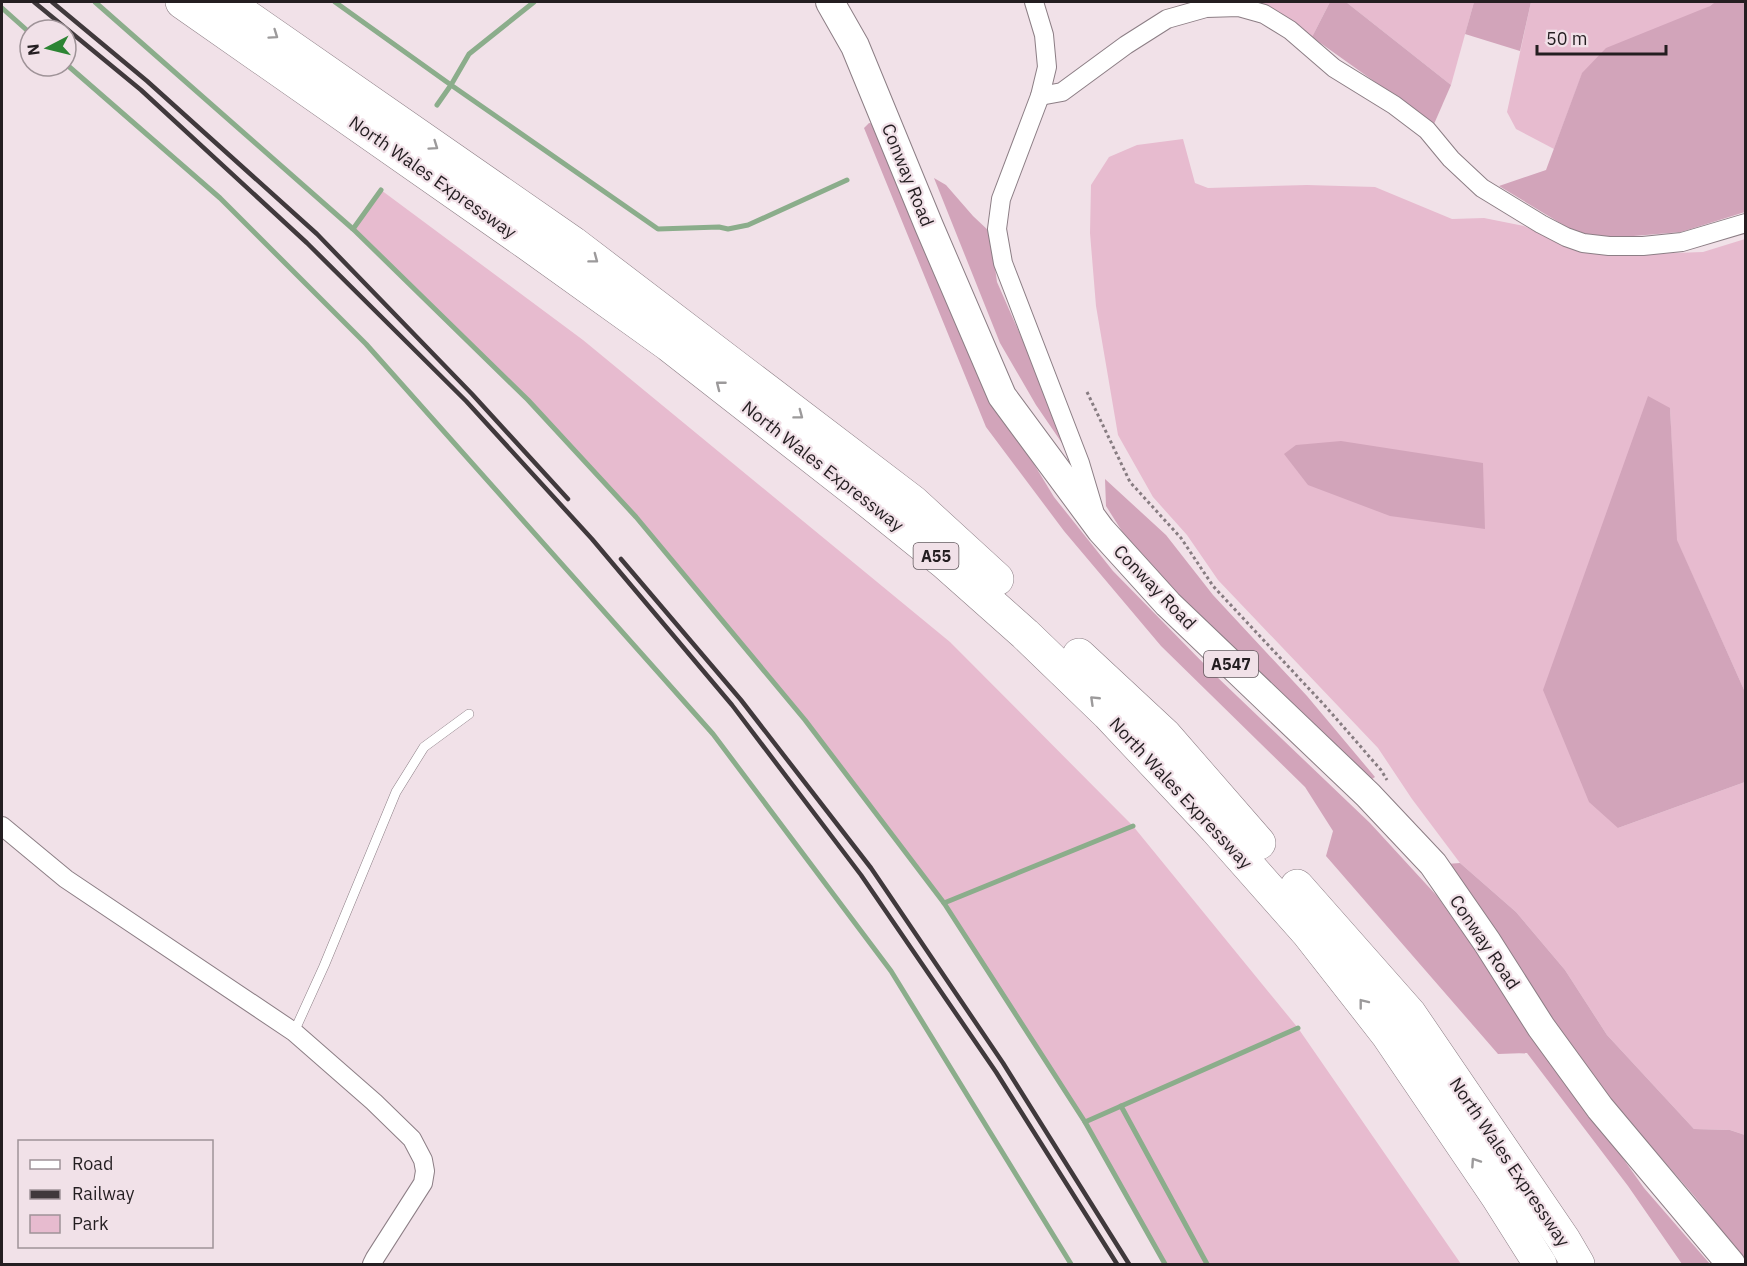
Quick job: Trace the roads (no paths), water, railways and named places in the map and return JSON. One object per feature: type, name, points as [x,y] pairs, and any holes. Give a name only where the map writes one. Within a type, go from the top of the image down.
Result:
[{"type":"highway","name":"North Wales Expressway","points":[[182,2],[669,345],[945,563],[1025,634],[1107,714],[1209,820],[1308,933],[1387,1034],[1497,1196],[1538,1264]]},
{"type":"highway","name":"North Wales Expressway","points":[[226,2],[573,243],[913,502],[1104,678],[1165,735],[1410,1014],[1574,1256]]},
{"type":"main road","name":"Conway Road","points":[[830,2],[855,46],[1002,396],[1101,530],[1168,604],[1368,795],[1433,864],[1487,942],[1541,1027],[1600,1108],[1731,1264]]},
{"type":"street","points":[[1034,2],[1044,34],[1047,67],[1040,96],[1001,199],[997,228],[1003,263],[1080,463],[1101,530]]},
{"type":"street","points":[[1040,96],[1062,92],[1126,45],[1167,19],[1209,5],[1239,7],[1264,14],[1290,30],[1334,68],[1394,105],[1427,130],[1451,159],[1482,188],[1566,237],[1583,243],[1643,246],[1682,242],[1746,224]]},
{"type":"street","points":[[2,826],[66,879],[294,1032],[374,1102],[404,1132],[418,1149],[423,1160],[425,1171],[423,1184],[372,1264]]},
{"type":"lane","points":[[294,1032],[396,792],[424,747],[470,714]]},
{"type":"waterway","points":[[95,2],[353,229],[528,400],[636,517],[805,720],[944,903],[1085,1122],[1165,1264]]},
{"type":"waterway","points":[[335,2],[451,85],[437,105]]},
{"type":"waterway","points":[[534,2],[469,54],[451,85],[658,229],[719,227],[728,229],[748,225],[847,180]]},
{"type":"waterway","points":[[2,8],[18,22]]},
{"type":"waterway","points":[[78,74],[220,198],[366,344],[713,734],[891,971],[1071,1264]]},
{"type":"waterway","points":[[353,229],[381,190]]},
{"type":"waterway","points":[[944,903],[1133,826]]},
{"type":"waterway","points":[[1085,1122],[1298,1028]]},
{"type":"waterway","points":[[1121,1106],[1207,1264]]},
{"type":"railway","points":[[34,2],[141,90],[307,243],[466,401],[592,539],[732,705],[861,875],[996,1072],[1117,1264]]},
{"type":"railway","points":[[52,2],[147,81],[317,234],[472,394],[568,499]]},
{"type":"railway","points":[[621,559],[741,700],[871,868],[1003,1063],[1129,1264]]}]
